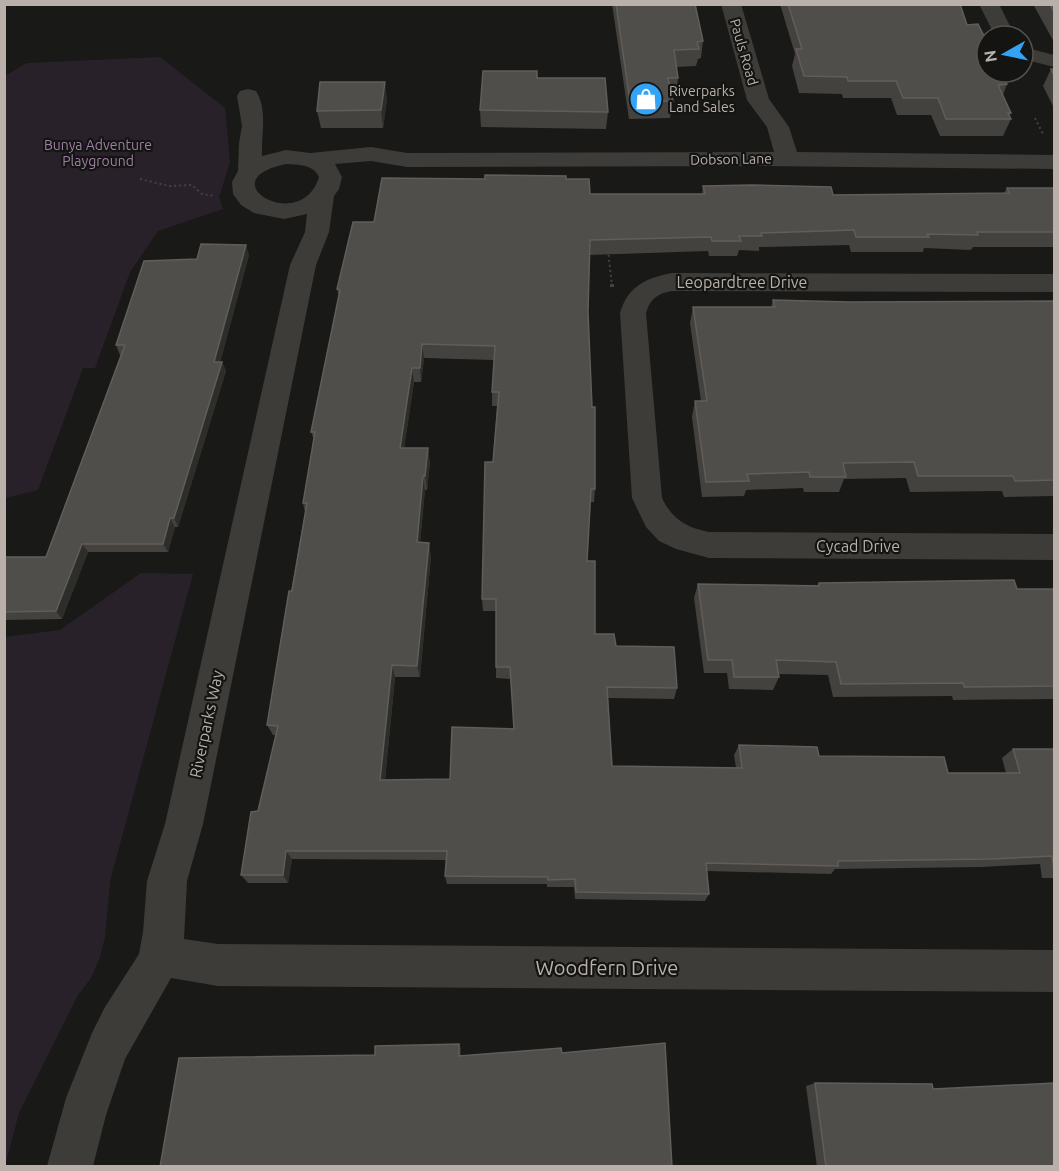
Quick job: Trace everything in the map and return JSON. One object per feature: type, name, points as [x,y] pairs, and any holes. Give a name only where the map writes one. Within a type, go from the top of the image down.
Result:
[{"type":"street","name":"Pauls Road","points":[[731,4],[758,100],[756,142]]},
{"type":"street","points":[[989,4],[999,24]]},
{"type":"street","points":[[1035,56],[1054,61]]},
{"type":"street","points":[[249,96],[248,107],[253,126],[250,143],[250,171]]},
{"type":"street","name":"Pauls Road","points":[[758,100],[778,127],[788,159]]},
{"type":"street","points":[[253,126],[329,170],[332,179],[326,193],[296,209],[265,208],[253,204],[245,196],[242,188],[244,179],[250,171],[272,160],[306,158]]},
{"type":"street","name":"Dobson Lane","points":[[326,193],[370,170],[406,160],[756,142],[788,159],[1051,153]]},
{"type":"street","name":"Dobson Lane","points":[[306,158],[371,154],[406,160]]},
{"type":"street","name":"Riverparks Way","points":[[70,1167],[94,1083],[111,1041],[152,976],[159,956],[164,936],[165,892],[170,861],[184,824],[303,265],[317,232],[326,193]]},
{"type":"street","points":[[265,208],[289,229],[303,265]]},
{"type":"street","name":"Leopardtree Drive","points":[[636,301],[644,291],[656,284],[672,282],[1054,283]]},
{"type":"street","name":"Cycad Drive","points":[[636,301],[633,313],[647,498],[653,515],[666,530],[686,541],[709,545],[1054,547]]},
{"type":"street","name":"Woodfern Drive","points":[[159,956],[218,965],[1054,971]]},
{"type":"path","points":[[1035,118],[1051,153]]},
{"type":"path","points":[[140,179],[169,186],[192,185],[202,194],[219,197]]},
{"type":"path","points":[[608,244],[612,286],[636,301]]},
{"type":"green space","name":"Bunya Adventure Playground","points":[[160,57],[225,108],[230,162],[219,197],[223,209],[158,231],[130,272],[95,368],[83,368],[38,490],[5,498],[5,76],[27,63]]},
{"type":"green space","points":[[141,573],[193,574],[110,881],[105,937],[100,957],[91,978],[78,995],[19,1113],[5,1166],[5,637],[60,630]]},
{"type":"building","points":[[616,4],[695,4],[703,41],[697,42],[699,49],[674,50],[678,78],[668,78],[673,101],[630,102]]},
{"type":"building","points":[[788,4],[960,4],[967,25],[975,24],[975,84],[1007,84],[998,85],[1011,113],[1008,113],[1011,119],[946,119],[938,98],[903,98],[896,81],[848,81],[847,77],[804,76],[796,49],[802,49]]},
{"type":"building","points":[[483,71],[537,71],[537,78],[605,78],[608,112],[480,110]]},
{"type":"building","points":[[320,82],[385,82],[381,110],[317,111]]},
{"type":"building","points":[[485,175],[566,176],[566,179],[589,179],[590,194],[705,194],[703,186],[751,185],[831,187],[833,195],[1009,193],[1007,188],[1054,188],[1054,232],[977,232],[978,235],[927,234],[929,237],[856,237],[854,230],[761,233],[762,236],[739,236],[741,241],[712,241],[711,237],[590,240],[588,312],[592,407],[595,407],[595,489],[591,489],[587,561],[595,561],[595,634],[614,634],[616,646],[674,647],[677,688],[607,687],[612,766],[742,768],[739,745],[817,747],[819,756],[944,757],[948,773],[1020,773],[1013,749],[1054,749],[1054,870],[1052,856],[838,861],[838,866],[706,863],[709,894],[576,892],[575,879],[445,876],[447,851],[286,851],[283,875],[241,875],[251,812],[258,811],[278,726],[267,725],[289,591],[292,591],[307,503],[303,503],[315,432],[311,432],[340,290],[337,289],[353,222],[374,222],[382,178],[485,179]],"holes":[[[422,344],[495,346],[492,392],[499,392],[493,462],[485,462],[482,599],[496,599],[496,667],[510,667],[514,729],[452,727],[450,779],[380,780],[392,665],[417,666],[429,543],[417,542],[428,448],[400,448],[412,368],[420,368]]]},
{"type":"building","points":[[201,244],[246,245],[214,362],[222,362],[174,518],[170,518],[163,544],[82,544],[56,611],[4,612],[4,557],[46,557],[125,345],[116,345],[144,261],[197,259]]},
{"type":"building","points":[[773,300],[1054,301],[1054,480],[1015,481],[1013,476],[918,476],[914,462],[843,463],[846,477],[810,477],[809,472],[747,474],[749,481],[706,482],[695,401],[707,401],[693,307],[775,307]]},
{"type":"building","points":[[1014,580],[1017,589],[1054,589],[1054,686],[964,687],[963,683],[841,684],[836,662],[776,660],[779,677],[734,677],[732,660],[708,660],[698,584],[819,586],[819,583]]},
{"type":"building","points":[[665,1043],[672,1167],[160,1167],[179,1058],[375,1055],[375,1046],[459,1044],[459,1056],[561,1048],[562,1053]]},
{"type":"building","points":[[815,1083],[932,1084],[933,1089],[1054,1083],[1054,1167],[826,1167]]},
{"type":"place","name":"Riverparks Land Sales","points":[[646,99]]}]
